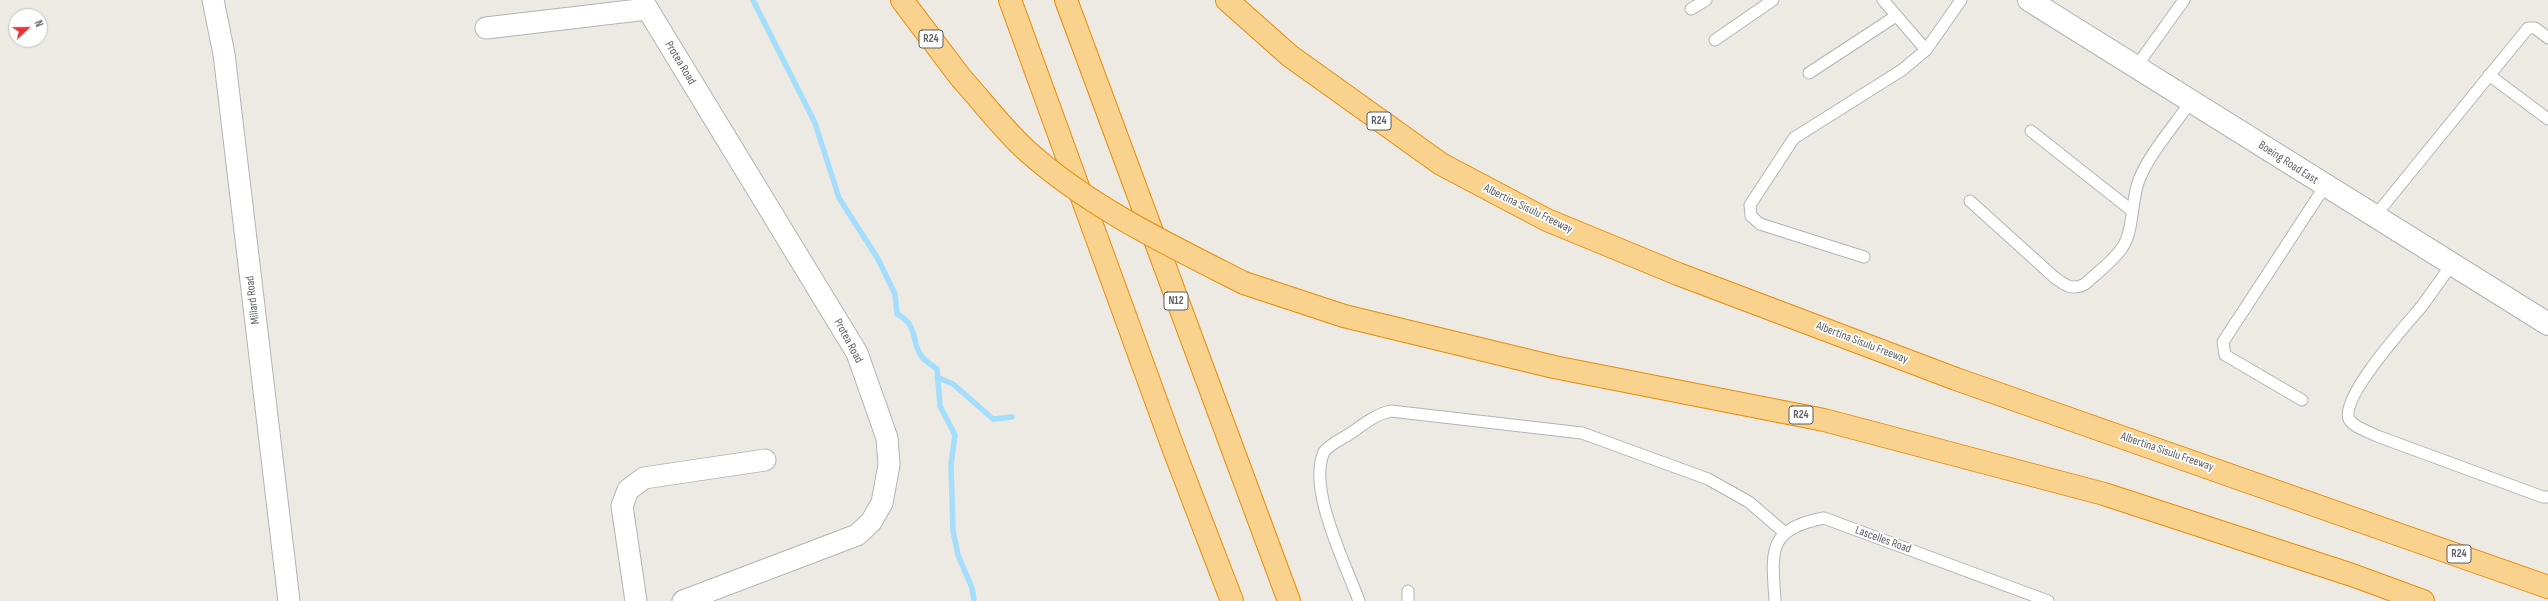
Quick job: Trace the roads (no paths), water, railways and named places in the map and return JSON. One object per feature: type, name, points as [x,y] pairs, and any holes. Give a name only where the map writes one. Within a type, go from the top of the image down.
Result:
[{"type":"highway","name":"R24","points":[[902,0],[960,78],[1026,150],[1088,197],[1144,232],[1244,283],[1344,316],[1554,367],[1824,420],[2104,494],[2352,575],[2422,601]]},
{"type":"highway","points":[[1010,0],[1174,450],[1232,601]]},
{"type":"highway","name":"N12","points":[[1066,0],[1289,601]]},
{"type":"highway","name":"Albertina Sisulu Freeway","points":[[1227,0],[1290,56],[1441,164],[1547,220],[1678,274],[1956,379],[2548,587]]},
{"type":"street","name":"Millard Road","points":[[213,0],[224,54],[290,601]]},
{"type":"street","name":"Boeing Road East","points":[[2029,0],[2548,324]]},
{"type":"street","points":[[486,28],[644,4]]},
{"type":"street","name":"Protea Road","points":[[644,4],[857,353],[887,438],[889,466],[882,503],[871,522],[857,535],[696,599]]},
{"type":"street","points":[[636,601],[622,506],[628,490],[644,478],[765,460]]},
{"type":"lane","points":[[1691,10],[1706,0]]},
{"type":"lane","points":[[1715,40],[1773,0]]},
{"type":"lane","points":[[1883,0],[1926,50]]},
{"type":"lane","points":[[1864,257],[1760,224],[1751,216],[1750,205],[1794,138],[1902,70],[1926,50],[1961,0]]},
{"type":"lane","points":[[2136,67],[2184,0]]},
{"type":"lane","points":[[1809,73],[1896,16]]},
{"type":"lane","points":[[2375,216],[2528,28],[2535,28],[2548,38]]},
{"type":"lane","points":[[2489,75],[2548,119]]},
{"type":"lane","points":[[1970,200],[2054,278],[2073,288],[2085,284],[2122,248],[2130,224],[2131,210],[2139,180],[2145,167],[2191,101]]},
{"type":"lane","points":[[2030,131],[2131,210]]},
{"type":"lane","points":[[2302,400],[2225,355],[2223,342],[2325,186]]},
{"type":"lane","points":[[2452,264],[2421,306],[2377,360],[2349,403],[2349,419],[2352,424],[2377,436],[2543,497],[2548,497]]},
{"type":"lane","points":[[1359,601],[1320,487],[1320,468],[1325,451],[1376,416],[1391,411],[1582,433],[1708,479],[1750,502],[1785,533],[1772,554],[1774,601]]},
{"type":"lane","name":"Lascelles Road","points":[[1785,533],[1806,522],[1824,518],[2048,601]]},
{"type":"waterway","points":[[753,0],[815,123],[839,198],[878,259],[895,294],[897,314],[904,319],[912,329],[918,351],[927,362],[937,369],[940,406],[955,435],[951,464],[953,531],[958,555],[972,588],[974,601]]},
{"type":"waterway","points":[[937,377],[953,384],[993,419],[1012,417]]}]
